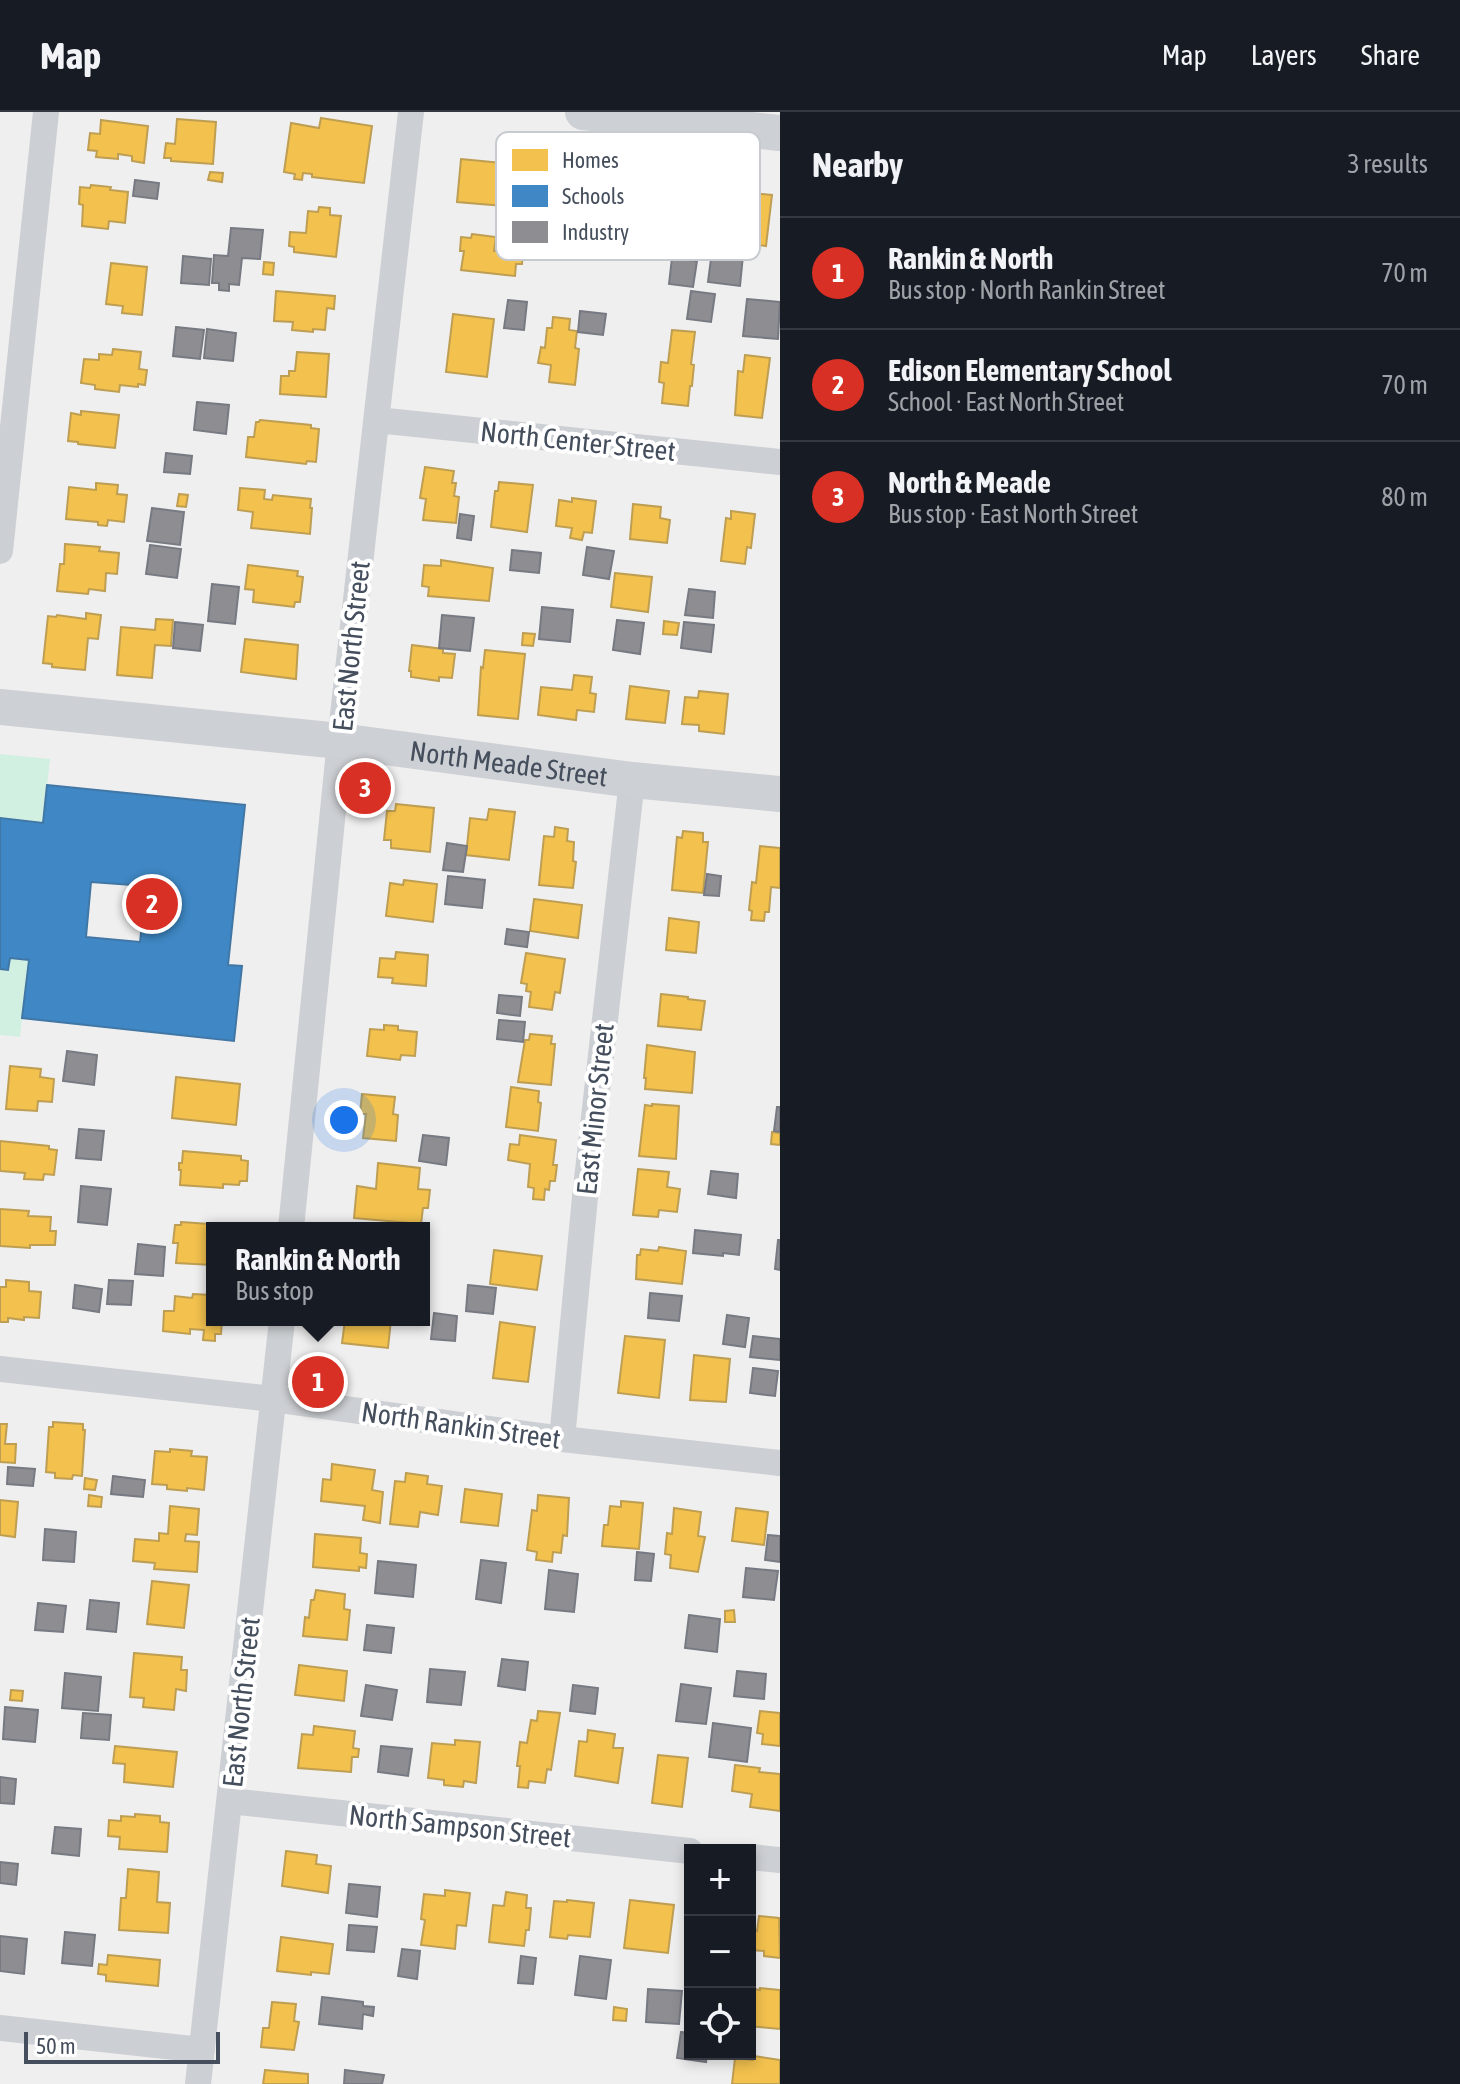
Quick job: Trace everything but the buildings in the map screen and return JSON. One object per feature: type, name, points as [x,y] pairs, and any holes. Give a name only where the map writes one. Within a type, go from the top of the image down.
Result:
[{"type":"street","points":[[0,551],[46,112]]},
{"type":"street","name":"East North Street","points":[[292,1222],[340,741],[411,112]]},
{"type":"street","points":[[583,112],[780,133]]},
{"type":"street","name":"North Center Street","points":[[377,420],[780,462]]},
{"type":"street","name":"North Meade Street","points":[[0,707],[340,741],[632,780],[780,794]]},
{"type":"street","name":"East Minor Street","points":[[562,1439],[585,1197],[632,780]]},
{"type":"street","name":"East North Street","points":[[198,2084],[281,1326]]},
{"type":"street","name":"North Rankin Street","points":[[0,1369],[273,1399],[562,1439],[780,1463]]},
{"type":"street","name":"North Sampson Street","points":[[230,1801],[684,1850]]},
{"type":"street","points":[[756,1858],[780,1860]]},
{"type":"street","points":[[0,2028],[202,2050]]},
{"type":"green space","points":[[0,754],[50,759],[43,823],[0,818]]},
{"type":"green space","points":[[10,958],[29,960],[20,1037],[0,1035],[0,969],[8,969]]},
{"type":"place","name":"North & Meade","points":[[365,788]]},
{"type":"place","name":"Edison Elementary School","points":[[152,904]]},
{"type":"place","name":"Rankin & North","points":[[318,1382]]}]
